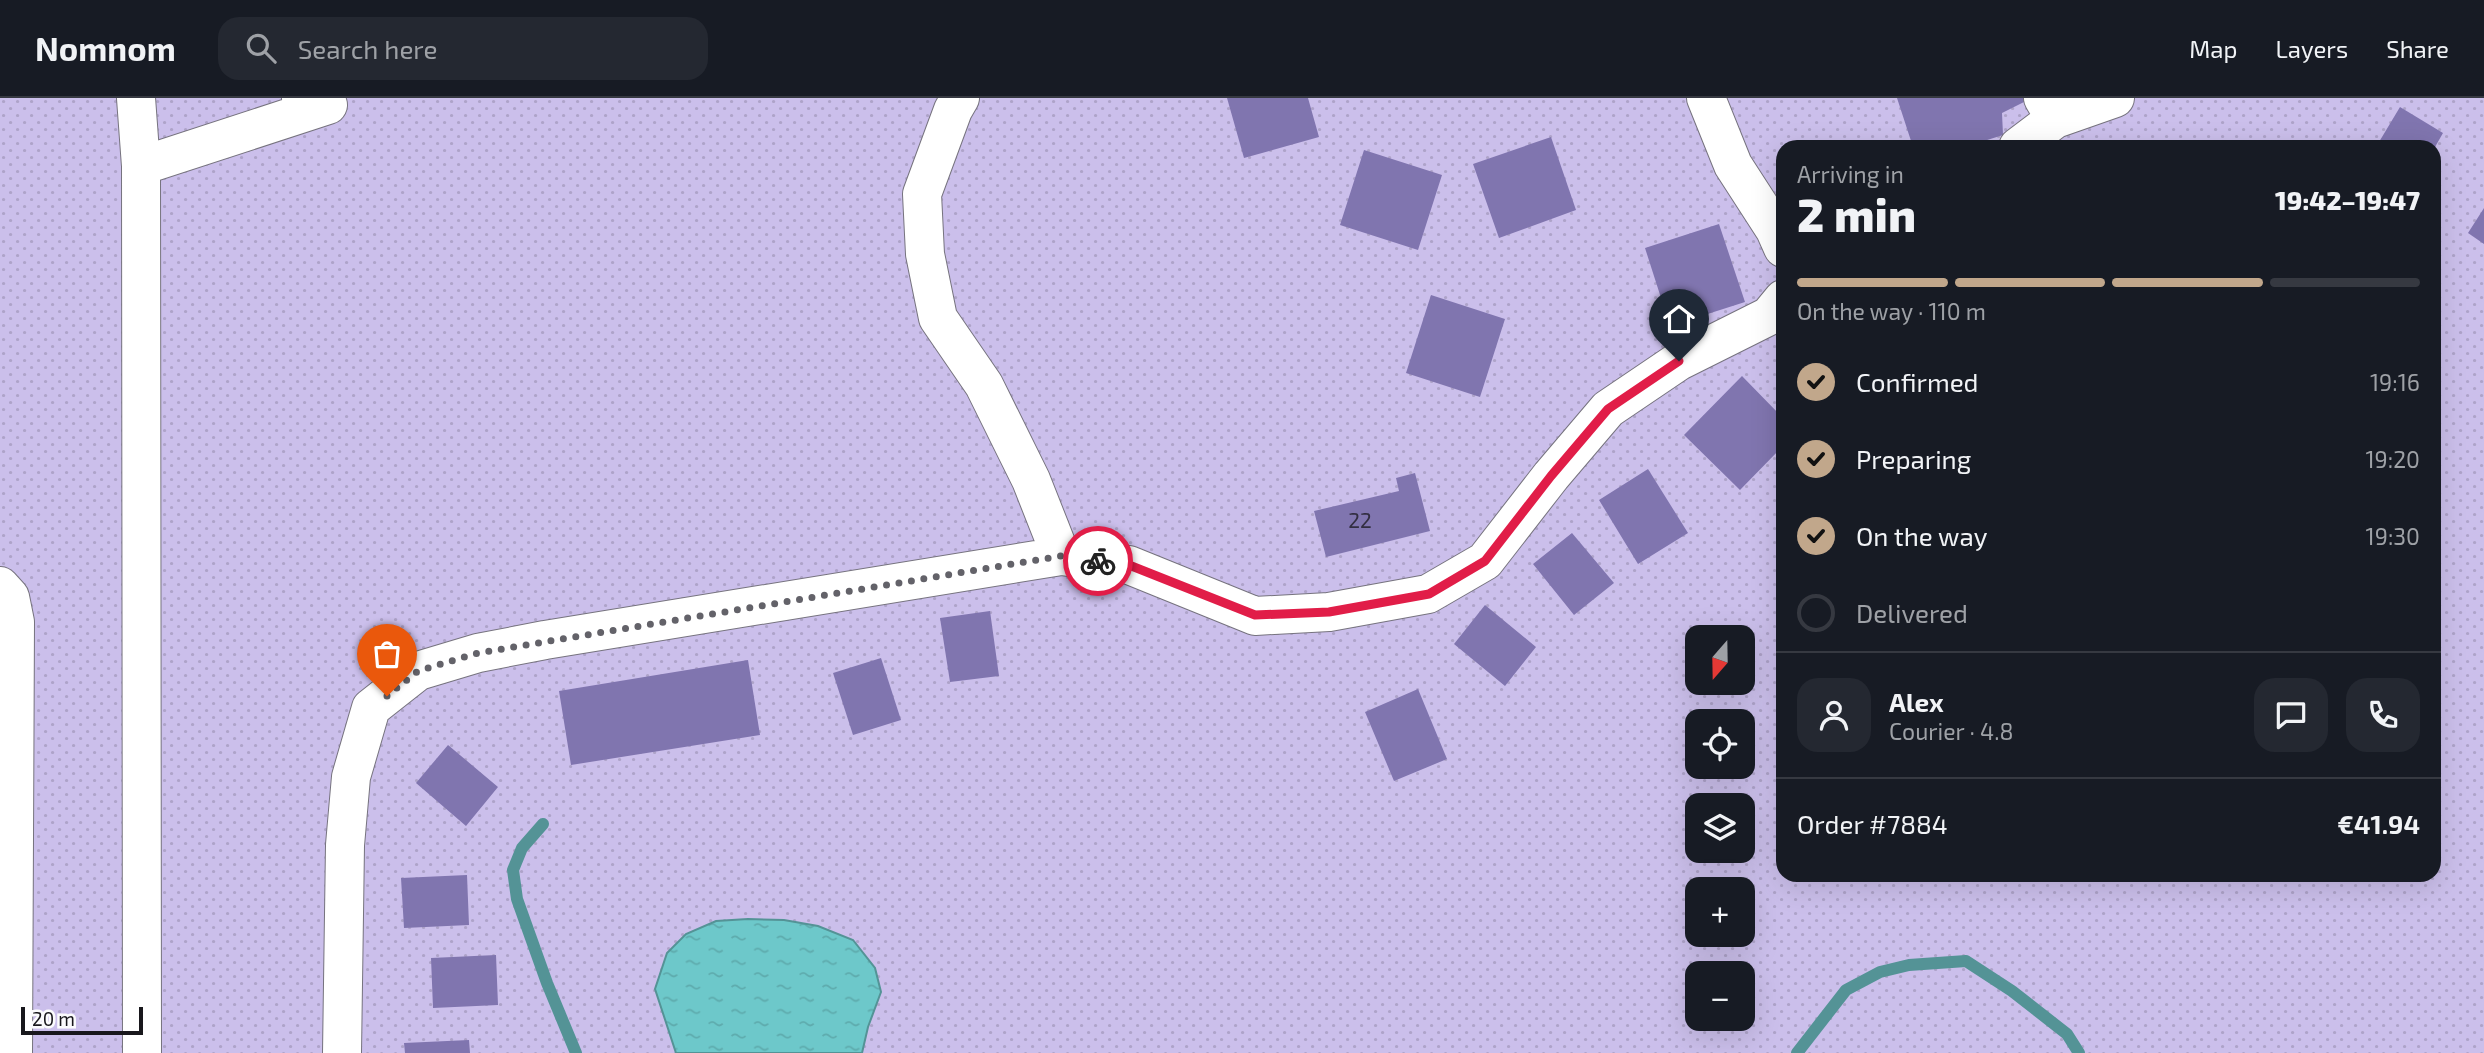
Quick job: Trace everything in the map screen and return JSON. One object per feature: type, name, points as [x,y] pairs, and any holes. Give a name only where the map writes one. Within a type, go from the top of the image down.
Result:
[{"type":"street","points":[[136,98],[141,166],[142,1053]]},
{"type":"street","points":[[960,98],[922,194],[925,254],[937,318],[985,385],[1031,480],[1061,556]]},
{"type":"street","points":[[1706,98],[1733,165],[1776,232]]},
{"type":"street","points":[[2024,140],[2049,108],[2115,98]]},
{"type":"street","points":[[141,166],[327,100]]},
{"type":"street","points":[[342,1053],[345,845],[351,777],[371,708],[418,671],[478,653],[545,640],[1061,556],[1129,565],[1255,615],[1329,612],[1429,594],[1485,561],[1551,476],[1608,409],[1679,361],[1769,316],[1776,308]]},
{"type":"street","points":[[0,586],[10,597],[15,622],[13,1053]]},
{"type":"shaded area","points":[[0,98],[2484,98],[2484,1053],[0,1053]]},
{"type":"water","points":[[784,920],[818,926],[853,940],[875,968],[881,992],[862,1053],[676,1053],[655,989],[667,953],[686,934],[716,921]]},
{"type":"building","points":[[1227,98],[1308,98],[1319,137],[1244,158]]},
{"type":"building","points":[[1897,98],[2032,98],[2002,113],[2003,135],[1987,140],[1911,140]]},
{"type":"building","points":[[2400,107],[2443,133],[2439,140],[2380,140]]},
{"type":"building","points":[[1551,137],[1576,210],[1499,238],[1473,164]]},
{"type":"building","points":[[1364,150],[1442,175],[1418,250],[1340,225]]},
{"type":"building","points":[[2484,208],[2484,244],[2468,233]]},
{"type":"building","points":[[1719,224],[1745,302],[1670,326],[1645,248]]},
{"type":"building","points":[[1431,295],[1505,319],[1480,397],[1406,373]]},
{"type":"building","points":[[1742,376],[1776,411],[1776,453],[1740,490],[1684,435]]},
{"type":"building","points":[[1648,469],[1688,533],[1638,564],[1599,500]]},
{"type":"building","points":[[1415,473],[1430,531],[1326,557],[1314,511],[1399,491],[1396,478]]},
{"type":"building","points":[[1572,533],[1614,583],[1574,615],[1533,564]]},
{"type":"building","points":[[1485,605],[1536,647],[1505,686],[1454,644]]},
{"type":"building","points":[[990,611],[999,676],[950,682],[940,618]]},
{"type":"building","points":[[881,658],[901,720],[853,735],[833,673]]},
{"type":"building","points":[[748,660],[760,735],[571,765],[559,691]]},
{"type":"building","points":[[1418,689],[1447,759],[1394,781],[1365,712]]},
{"type":"building","points":[[448,745],[498,787],[466,826],[416,783]]},
{"type":"building","points":[[467,875],[469,925],[404,928],[401,878]]},
{"type":"building","points":[[496,955],[498,1005],[433,1008],[431,958]]},
{"type":"building","points":[[469,1040],[470,1053],[405,1053],[404,1043]]},
{"type":"waterway","points":[[543,824],[522,848],[513,870],[517,899],[576,1053]]},
{"type":"waterway","points":[[1797,1053],[1846,990],[1880,972],[1909,965],[1966,961],[2012,991],[2067,1034],[2079,1053]]},
{"type":"way so far","points":[[387,696],[418,671],[478,653],[545,640],[1061,556],[1098,561]]},
{"type":"route","points":[[1098,561],[1129,565],[1255,615],[1329,612],[1429,594],[1485,561],[1551,476],[1608,409],[1679,361]]}]
